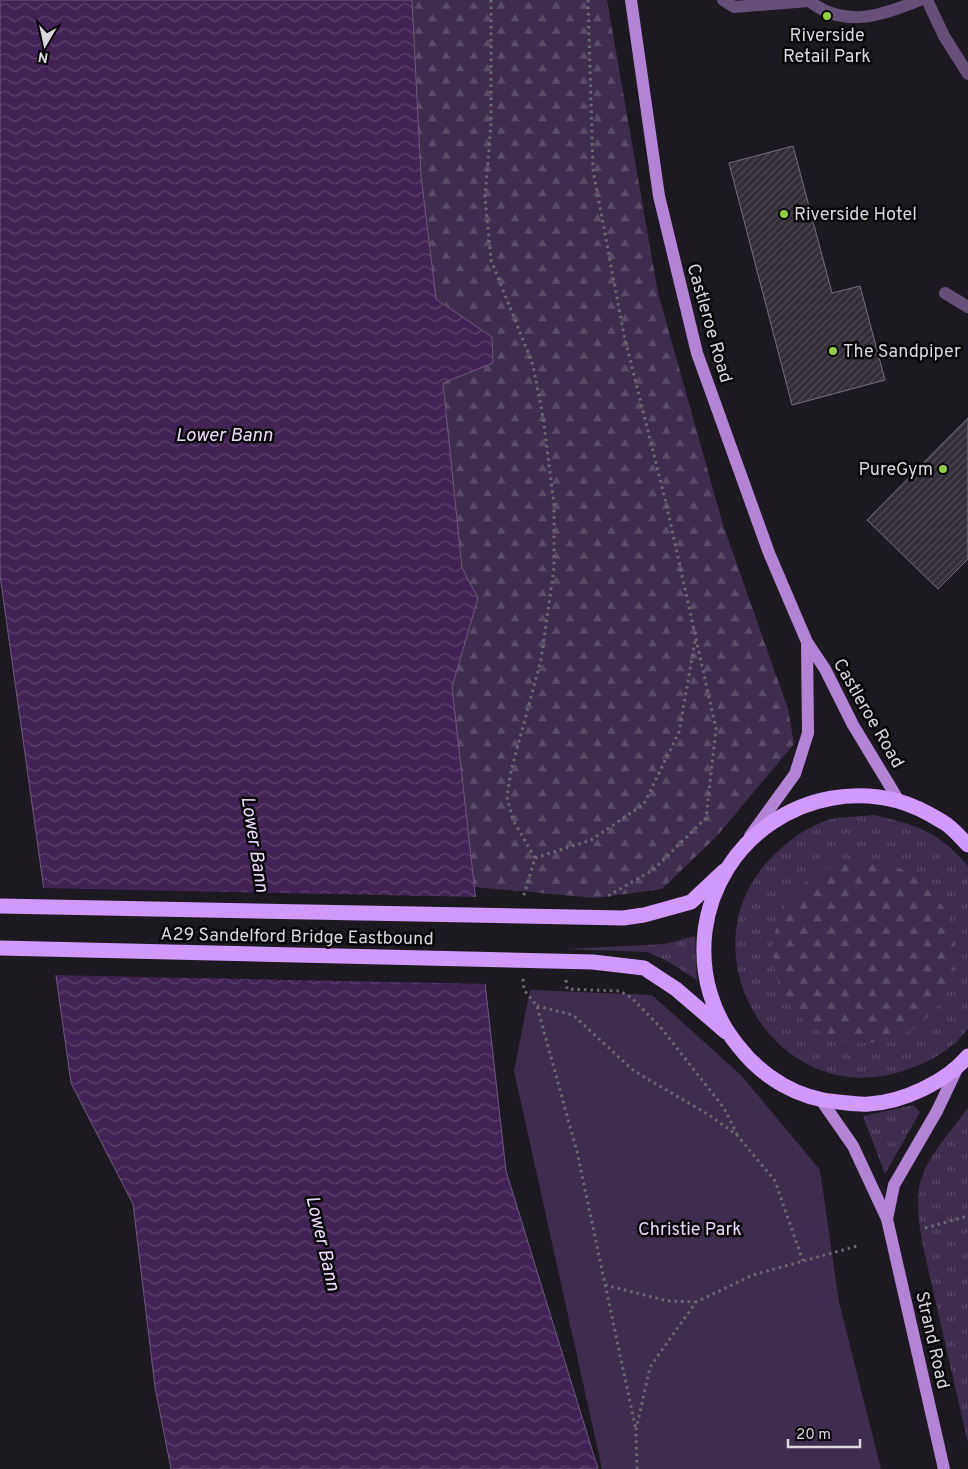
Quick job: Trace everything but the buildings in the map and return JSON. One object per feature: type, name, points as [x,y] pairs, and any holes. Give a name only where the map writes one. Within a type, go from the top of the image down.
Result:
[{"type":"highway","points":[[0,906],[595,919],[644,915],[691,902],[724,871],[743,846],[766,826],[792,810],[827,799],[863,796],[899,801],[944,822],[968,845]]},
{"type":"highway","points":[[724,871],[708,910],[702,952],[709,994],[726,1032],[751,1063],[784,1086],[821,1100],[869,1104],[916,1094],[957,1069],[968,1056]]},
{"type":"highway","name":"A29 Sandelford Bridge Eastbound","points":[[0,948],[593,962],[644,968],[676,989],[726,1032]]},
{"type":"main road","name":"Castleroe Road","points":[[632,0],[659,196],[698,353],[769,553],[807,642],[824,669],[853,725],[899,801]]},
{"type":"main road","name":"Castleroe Road","points":[[743,846],[795,774],[808,733],[807,642]]},
{"type":"main road","name":"Strand Road","points":[[887,1219],[894,1185],[937,1111],[957,1069]]},
{"type":"main road","name":"Strand Road","points":[[821,1100],[853,1146],[887,1219],[944,1469]]},
{"type":"street","points":[[723,0],[734,7],[809,1],[834,15],[867,18],[895,11],[920,0]]},
{"type":"street","points":[[927,0],[944,36],[968,74]]},
{"type":"street","points":[[945,293],[968,307]]},
{"type":"path","points":[[491,0],[491,124],[485,198],[491,260],[533,365],[543,417],[554,504],[554,568],[541,660],[511,771],[507,797],[513,820]]},
{"type":"path","points":[[588,0],[593,170],[624,335],[716,729],[706,818],[653,870],[600,900]]},
{"type":"path","points":[[535,858],[591,840],[644,804],[680,732],[695,638]]},
{"type":"path","points":[[566,986],[567,989],[620,991],[632,998],[662,1029],[724,1108],[737,1135],[774,1181],[802,1261]]},
{"type":"path","points":[[637,1469],[636,1430],[577,1152],[537,1006],[573,1016],[634,1071],[710,1115],[737,1135]]},
{"type":"path","points":[[925,1228],[968,1216]]},
{"type":"path","points":[[605,1285],[668,1300],[696,1302],[753,1276],[857,1246]]},
{"type":"path","points":[[636,1430],[650,1367],[696,1302]]},
{"type":"green space","points":[[412,0],[607,0],[658,293],[723,525],[788,709],[794,744],[716,837],[662,889],[596,898],[474,887],[452,687],[478,598],[462,568],[443,382],[493,363],[492,337],[436,299],[421,176]]},
{"type":"green space","points":[[874,815],[903,822],[926,831],[947,845],[968,866],[968,1028],[955,1043],[939,1055],[922,1064],[903,1071],[857,1078],[816,1068],[781,1046],[755,1014],[739,975],[736,933],[747,892],[775,854],[787,843],[809,828],[824,821],[842,817]]},
{"type":"green space","points":[[873,861],[899,867],[929,887],[949,917],[954,934],[954,970],[949,987],[929,1017],[907,1033],[891,1040],[855,1043],[837,1040],[821,1033],[806,1023],[793,1010],[783,995],[776,979],[773,943],[776,925],[783,909],[793,894],[806,881],[821,871],[837,864]]},
{"type":"green space","points":[[695,936],[697,980],[669,962],[647,952],[566,949],[665,944]]},
{"type":"green space","name":"Christie Park","points":[[530,990],[652,995],[741,1075],[820,1170],[839,1302],[881,1469],[602,1469],[514,1071]]},
{"type":"green space","points":[[914,1105],[920,1112],[885,1174],[863,1116]]},
{"type":"green space","points":[[968,1108],[968,1443],[922,1242],[918,1203],[919,1187],[929,1161]]},
{"type":"water","name":"Lower Bann","points":[[0,0],[412,0],[421,176],[436,299],[492,337],[493,363],[443,383],[462,568],[478,598],[452,687],[506,1171],[598,1469],[171,1469],[155,1387],[133,1204],[71,1083],[0,575]]},
{"type":"pier","points":[[41,888],[478,897],[488,984],[53,975]]},
{"type":"place","name":"Riverside Retail Park","points":[[827,16]]},
{"type":"place","name":"Riverside Hotel","points":[[784,214]]},
{"type":"place","name":"The Sandpiper","points":[[833,351]]},
{"type":"place","name":"PureGym","points":[[943,469]]}]
